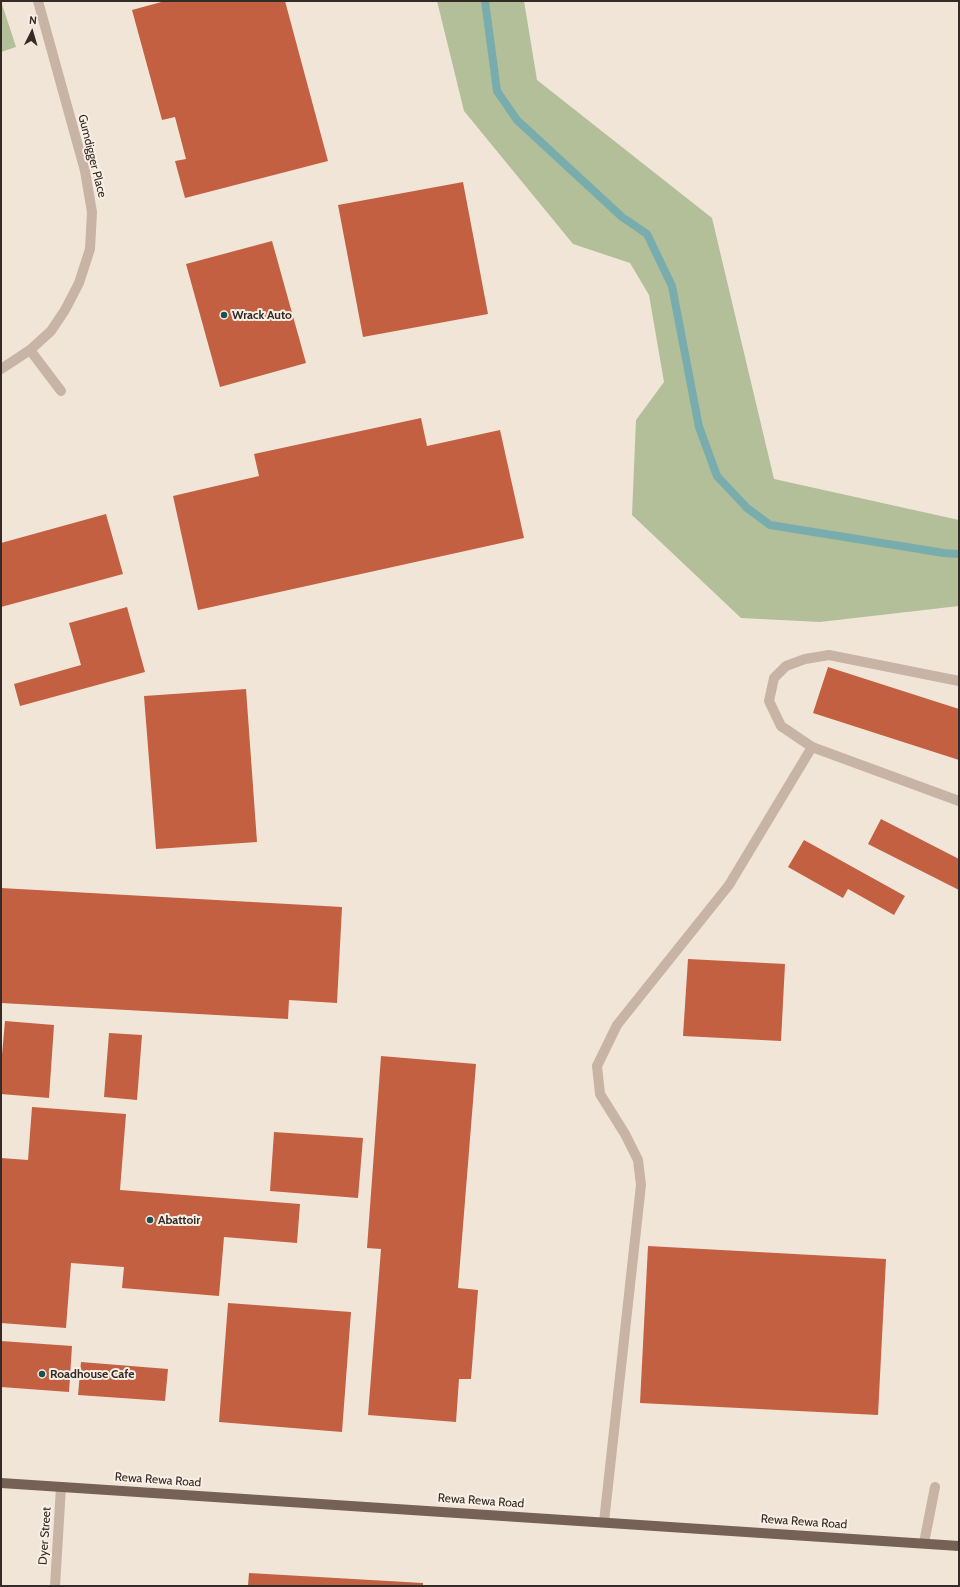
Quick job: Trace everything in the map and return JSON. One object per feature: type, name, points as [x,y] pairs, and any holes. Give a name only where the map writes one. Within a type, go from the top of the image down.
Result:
[{"type":"main road","name":"Rewa Rewa Road","points":[[1,1484],[959,1546]]},
{"type":"street","name":"Gumdigger Place","points":[[1,369],[30,350],[51,331],[65,310],[79,284],[90,249],[92,212],[84,171],[38,1]]},
{"type":"street","points":[[30,350],[61,391]]},
{"type":"street","points":[[959,681],[829,655],[805,659],[786,666],[774,678],[769,701],[781,726],[812,747],[959,801]]},
{"type":"street","points":[[604,1522],[641,1185],[638,1160],[625,1134],[600,1094],[597,1066],[617,1024],[729,885],[812,747]]},
{"type":"street","name":"Dyer Street","points":[[55,1586],[61,1487]]},
{"type":"street","points":[[924,1543],[935,1487]]},
{"type":"green space","points":[[1,1],[16,47],[1,52]]},
{"type":"green space","points":[[437,1],[524,1],[537,80],[712,218],[774,479],[959,520],[959,606],[820,622],[741,618],[632,515],[636,420],[664,382],[649,295],[630,263],[573,244],[464,111]]},
{"type":"building","points":[[165,1],[285,1],[328,161],[185,198],[175,161],[186,159],[175,117],[162,120],[132,10]]},
{"type":"building","points":[[463,182],[488,314],[363,337],[338,205]]},
{"type":"building","points":[[272,241],[306,363],[220,387],[186,264]]},
{"type":"building","points":[[421,418],[427,446],[500,430],[524,538],[198,610],[173,496],[259,476],[254,454]]},
{"type":"building","points":[[106,514],[123,574],[1,607],[1,543]]},
{"type":"building","points":[[127,607],[145,672],[20,706],[14,684],[81,665],[69,623]]},
{"type":"building","points":[[828,667],[959,709],[959,760],[813,713]]},
{"type":"building","points":[[246,689],[257,842],[156,849],[144,696]]},
{"type":"building","points":[[881,819],[959,859],[959,890],[868,844]]},
{"type":"building","points":[[804,840],[905,896],[894,915],[848,889],[843,898],[788,867]]},
{"type":"building","points":[[1,888],[342,907],[337,1003],[289,1000],[288,1019],[1,1003]]},
{"type":"building","points":[[688,959],[785,964],[781,1041],[683,1036]]},
{"type":"building","points":[[5,1021],[54,1025],[49,1098],[1,1094],[1,1066]]},
{"type":"building","points":[[109,1033],[142,1035],[137,1100],[104,1097]]},
{"type":"building","points":[[381,1056],[476,1064],[458,1288],[478,1290],[471,1379],[459,1379],[456,1422],[368,1415],[381,1249],[367,1248]]},
{"type":"building","name":"Abattoir","points":[[32,1107],[126,1114],[120,1190],[300,1204],[297,1243],[224,1237],[219,1296],[122,1288],[124,1267],[71,1263],[66,1328],[1,1323],[1,1158],[28,1160]]},
{"type":"building","points":[[274,1132],[363,1138],[358,1198],[270,1191]]},
{"type":"building","points":[[648,1246],[886,1259],[878,1415],[640,1403]]},
{"type":"building","points":[[228,1303],[351,1312],[342,1432],[219,1422]]},
{"type":"building","points":[[1,1341],[72,1346],[69,1392],[1,1387]]},
{"type":"building","points":[[81,1362],[168,1369],[165,1401],[78,1395]]},
{"type":"building","points":[[249,1573],[423,1583],[423,1586],[248,1586]]},
{"type":"waterway","points":[[485,1],[497,91],[517,120],[622,217],[647,234],[672,286],[699,427],[717,476],[747,508],[770,525],[944,553],[959,554]]},
{"type":"place","name":"Wrack Auto","points":[[224,315]]},
{"type":"place","name":"Abattoir","points":[[150,1220]]},
{"type":"place","name":"Roadhouse Cafe","points":[[42,1374]]}]
